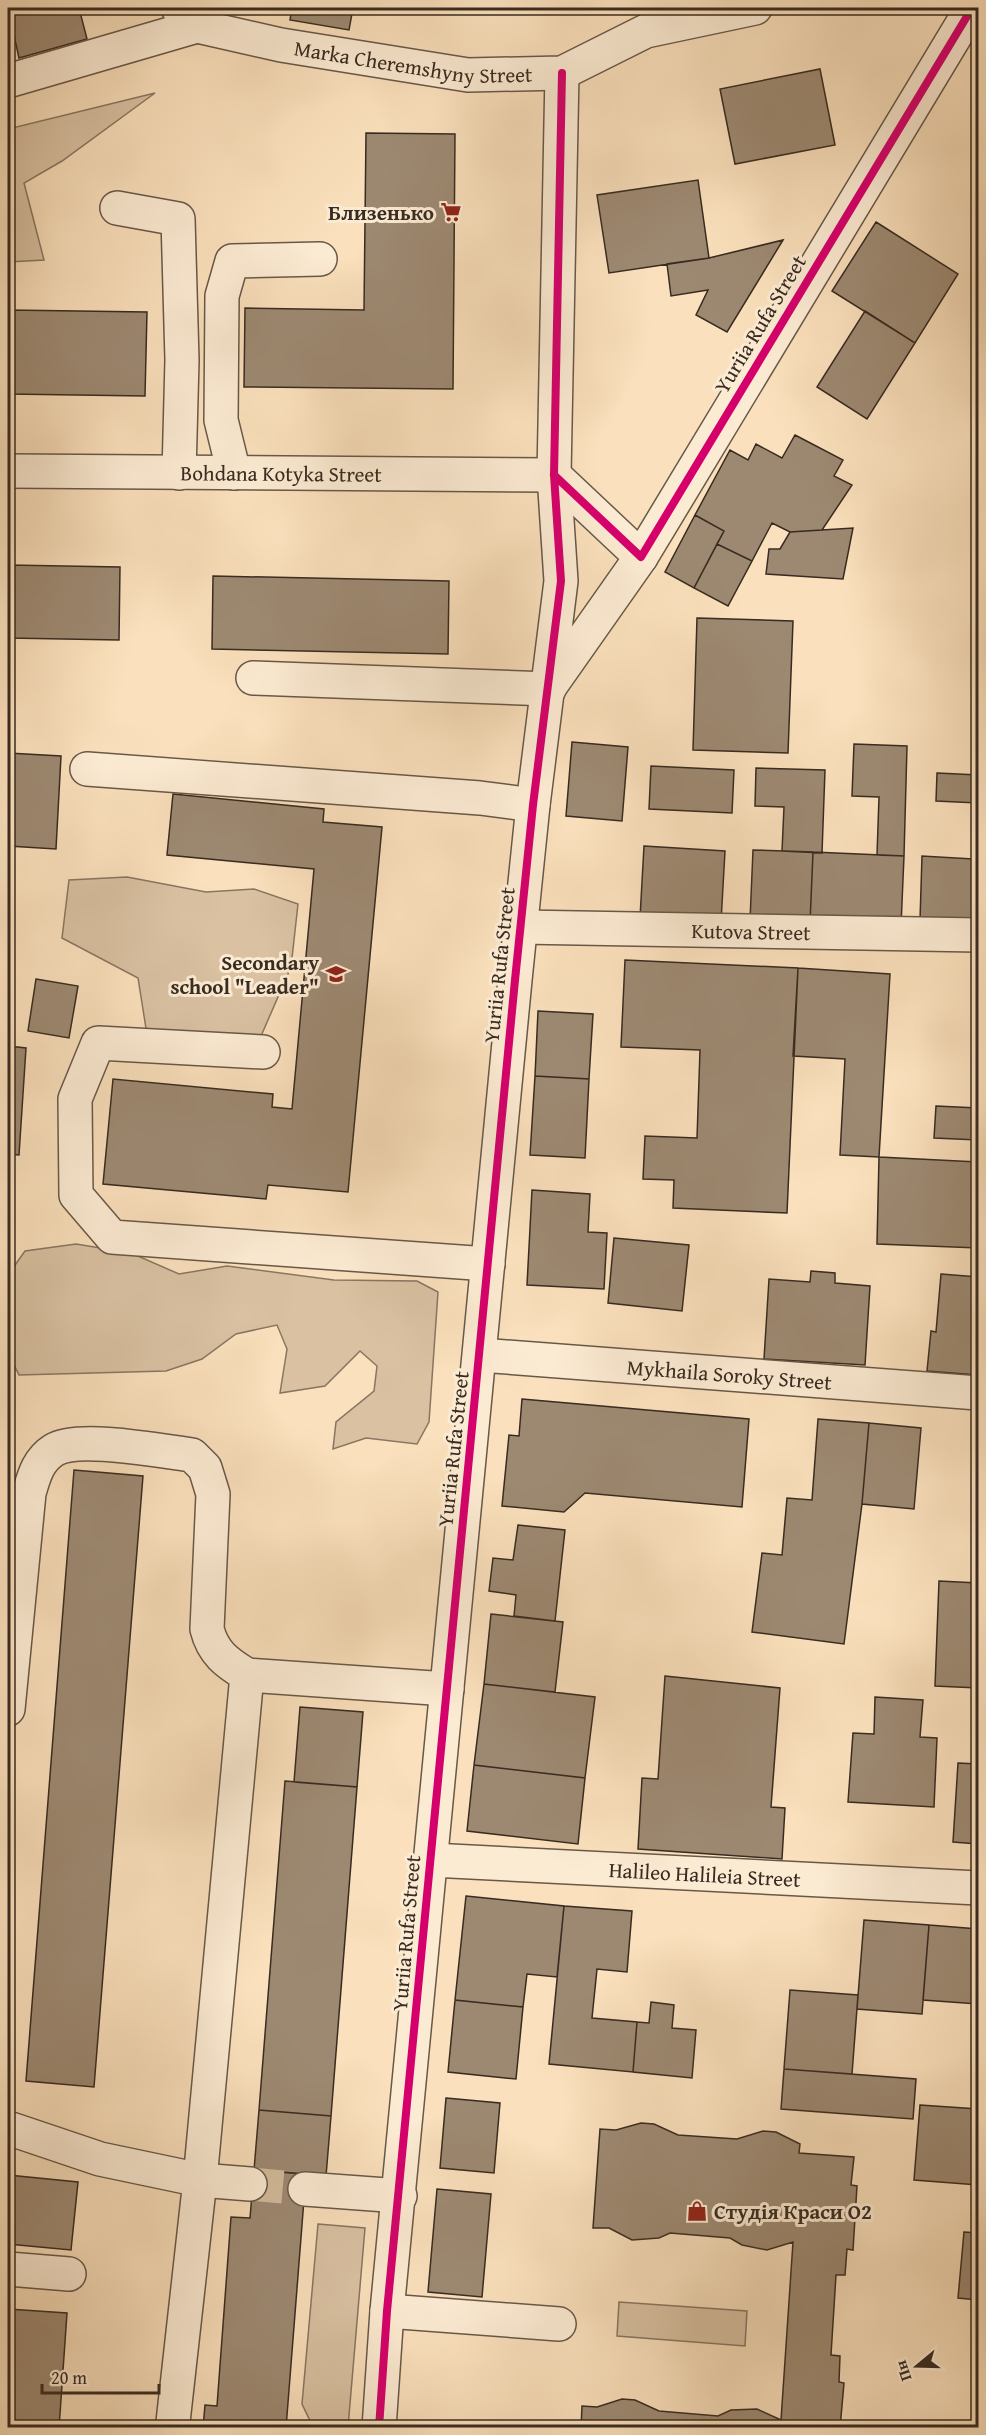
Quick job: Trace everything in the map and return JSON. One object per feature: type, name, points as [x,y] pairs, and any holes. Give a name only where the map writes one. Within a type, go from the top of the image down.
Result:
[{"type":"street","name":"Marka Cheremshyny Street","points":[[187,17],[281,45],[418,69],[468,75],[562,73],[646,31],[755,8]]},
{"type":"street","name":"Yuriia Rufa Street","points":[[549,689],[641,557],[972,8]]},
{"type":"street","points":[[8,81],[187,17]]},
{"type":"street","name":"Yuriia Rufa Street","points":[[379,2427],[387,2311],[400,2196],[521,927],[533,806],[561,581],[554,475],[562,73]]},
{"type":"street","points":[[117,208],[178,219],[182,360],[179,473]]},
{"type":"street","points":[[234,473],[221,420],[222,296],[232,261],[320,259]]},
{"type":"street","name":"Bohdana Kotyka Street","points":[[8,471],[554,475]]},
{"type":"street","points":[[554,475],[641,557]]},
{"type":"street","points":[[254,678],[549,689]]},
{"type":"street","points":[[87,769],[480,798],[533,806]]},
{"type":"street","name":"Kutova Street","points":[[521,927],[978,935]]},
{"type":"street","points":[[263,1052],[98,1043],[75,1099],[76,1195],[112,1237],[488,1264]]},
{"type":"street","name":"Mykhaila Soroky Street","points":[[480,1355],[978,1393]]},
{"type":"street","points":[[8,1709],[29,1493],[36,1468],[55,1450],[78,1443],[192,1455],[205,1468],[213,1494],[207,1629],[211,1646],[227,1663],[247,1675],[447,1689]]},
{"type":"street","points":[[173,2422],[200,2180],[247,1675]]},
{"type":"street","name":"Halileo Halileia Street","points":[[431,1860],[978,1888]]},
{"type":"street","points":[[8,2128],[100,2159],[200,2180],[250,2184]]},
{"type":"street","points":[[305,2189],[400,2196]]},
{"type":"street","points":[[8,2269],[69,2274]]},
{"type":"street","points":[[387,2311],[559,2324]]},
{"type":"shaded area","points":[[155,93],[62,161],[24,183],[44,260],[8,262],[8,129]]},
{"type":"shaded area","points":[[127,877],[206,892],[254,889],[298,904],[291,967],[258,1043],[148,1041],[138,978],[62,938],[69,880]]},
{"type":"shaded area","points":[[76,1244],[131,1253],[179,1274],[227,1266],[334,1280],[417,1281],[438,1292],[429,1422],[417,1444],[366,1438],[333,1449],[336,1422],[374,1391],[377,1366],[360,1351],[325,1386],[280,1393],[287,1349],[277,1325],[236,1334],[202,1359],[166,1371],[19,1375],[8,1352],[8,1275],[25,1251]]},
{"type":"shaded area","points":[[318,2224],[365,2228],[348,2427],[313,2427],[302,2404]]},
{"type":"shaded area","points":[[619,2302],[747,2311],[745,2346],[617,2336]]},
{"type":"building","points":[[8,8],[79,8],[87,39],[19,58]]},
{"type":"building","points":[[292,8],[353,8],[349,30],[290,20]]},
{"type":"building","points":[[820,69],[835,145],[735,164],[720,89]]},
{"type":"building","points":[[366,133],[455,134],[453,389],[244,387],[245,308],[364,310]]},
{"type":"building","points":[[698,180],[709,258],[609,273],[597,195]]},
{"type":"building","points":[[876,222],[958,274],[915,343],[832,291]]},
{"type":"building","points":[[783,240],[727,332],[696,315],[708,290],[671,296],[667,264],[709,258]]},
{"type":"building","points":[[8,310],[147,312],[145,396],[8,394]]},
{"type":"building","points":[[865,311],[915,343],[867,419],[817,387]]},
{"type":"building","points":[[795,435],[843,460],[834,476],[852,485],[822,530],[790,532],[772,523],[752,561],[717,544],[724,531],[695,515],[730,450],[748,460],[756,444],[782,458]]},
{"type":"building","points":[[695,515],[724,531],[694,588],[665,572]]},
{"type":"building","points":[[853,528],[843,579],[766,574],[769,549],[780,549],[790,532]]},
{"type":"building","points":[[717,544],[752,561],[728,606],[694,588]]},
{"type":"building","points":[[8,565],[120,567],[119,640],[8,638]]},
{"type":"building","points":[[213,576],[449,581],[448,654],[212,649]]},
{"type":"building","points":[[697,618],[793,621],[788,753],[693,750]]},
{"type":"building","points":[[572,742],[628,747],[622,821],[566,816]]},
{"type":"building","points":[[854,744],[907,746],[904,856],[877,855],[879,797],[852,796]]},
{"type":"building","points":[[8,753],[61,756],[56,849],[8,846]]},
{"type":"building","points":[[651,766],[734,770],[732,813],[649,809]]},
{"type":"building","points":[[756,768],[825,770],[822,853],[782,851],[784,807],[755,806]]},
{"type":"building","points":[[937,773],[978,775],[978,803],[936,801]]},
{"type":"building","name":"Secondary school \"Leader\"","points":[[173,794],[324,809],[323,822],[382,827],[348,1192],[268,1185],[266,1199],[103,1184],[113,1079],[273,1094],[272,1107],[292,1109],[314,869],[167,855]]},
{"type":"building","points":[[975,820],[978,820],[978,923],[920,920],[922,856],[973,859]]},
{"type":"building","points":[[644,846],[725,851],[721,922],[640,918]]},
{"type":"building","points":[[753,850],[813,852],[810,923],[750,920]]},
{"type":"building","points":[[813,852],[904,856],[901,926],[810,923]]},
{"type":"building","points":[[625,960],[798,968],[787,1213],[673,1208],[674,1180],[643,1179],[645,1136],[697,1138],[700,1050],[621,1047]]},
{"type":"building","points":[[798,968],[890,974],[879,1157],[840,1155],[845,1059],[793,1056]]},
{"type":"building","points":[[36,979],[78,986],[69,1038],[28,1031]]},
{"type":"building","points":[[538,1011],[593,1014],[589,1079],[535,1076]]},
{"type":"building","points":[[8,1046],[26,1048],[19,1155],[8,1154]]},
{"type":"building","points":[[535,1076],[589,1079],[585,1158],[530,1155]]},
{"type":"building","points":[[936,1106],[978,1108],[978,1140],[934,1138]]},
{"type":"building","points":[[879,1157],[978,1162],[978,1248],[877,1244]]},
{"type":"building","points":[[532,1190],[590,1194],[588,1232],[607,1233],[604,1289],[527,1285]]},
{"type":"building","points":[[614,1238],[689,1245],[682,1311],[608,1303]]},
{"type":"building","points":[[811,1271],[835,1273],[835,1283],[870,1286],[865,1365],[764,1359],[769,1279],[810,1282]]},
{"type":"building","points":[[941,1274],[978,1277],[978,1375],[927,1371],[931,1331],[936,1332]]},
{"type":"building","points":[[522,1399],[749,1419],[742,1507],[585,1493],[564,1512],[502,1506],[509,1435],[519,1436]]},
{"type":"building","points":[[818,1419],[869,1423],[862,1504],[844,1644],[752,1632],[762,1553],[782,1555],[787,1498],[812,1500]]},
{"type":"building","points":[[869,1423],[921,1428],[914,1509],[862,1504]]},
{"type":"building","points":[[74,1470],[143,1476],[94,2087],[26,2081]]},
{"type":"building","points":[[518,1525],[565,1530],[555,1621],[514,1616],[516,1595],[489,1591],[493,1558],[513,1560]]},
{"type":"building","points":[[939,1581],[978,1583],[978,1688],[935,1686]]},
{"type":"building","points":[[491,1614],[563,1622],[555,1692],[484,1684]]},
{"type":"building","points":[[665,1676],[780,1688],[771,1807],[785,1808],[782,1859],[638,1849],[642,1778],[658,1779]]},
{"type":"building","points":[[484,1684],[595,1697],[585,1778],[474,1765]]},
{"type":"building","points":[[875,1697],[923,1700],[920,1737],[937,1738],[934,1807],[848,1802],[853,1733],[874,1734]]},
{"type":"building","points":[[300,1707],[363,1712],[357,1787],[294,1782]]},
{"type":"building","points":[[958,1763],[978,1764],[978,1844],[953,1842]]},
{"type":"building","points":[[474,1765],[585,1778],[578,1844],[467,1831]]},
{"type":"building","points":[[285,1781],[357,1787],[331,2116],[259,2110]]},
{"type":"building","points":[[466,1896],[564,1906],[557,1977],[527,1974],[523,2007],[455,2000]]},
{"type":"building","points":[[564,1906],[632,1911],[627,1972],[597,1969],[592,2018],[637,2022],[633,2072],[549,2064]]},
{"type":"building","points":[[864,1920],[929,1925],[922,2014],[857,2009]]},
{"type":"building","points":[[929,1925],[978,1929],[978,2004],[923,2000]]},
{"type":"building","points":[[790,1990],[858,1995],[852,2074],[784,2069]]},
{"type":"building","points":[[455,2000],[523,2007],[516,2079],[448,2072]]},
{"type":"building","points":[[651,2002],[674,2005],[672,2028],[696,2030],[692,2078],[633,2072],[637,2022],[649,2023]]},
{"type":"building","points":[[784,2069],[916,2079],[913,2119],[781,2109]]},
{"type":"building","points":[[446,2098],[500,2103],[494,2173],[440,2168]]},
{"type":"building","points":[[920,2105],[978,2109],[978,2185],[914,2180]]},
{"type":"building","points":[[259,2110],[331,2116],[326,2176],[254,2170]]},
{"type":"building","points":[[641,2123],[654,2124],[678,2135],[737,2139],[763,2131],[776,2132],[800,2144],[799,2153],[854,2157],[851,2185],[857,2186],[853,2250],[847,2249],[845,2275],[836,2275],[831,2355],[840,2356],[839,2382],[844,2383],[840,2428],[581,2428],[582,2406],[597,2407],[622,2399],[635,2400],[659,2411],[718,2416],[731,2410],[757,2409],[781,2420],[793,2242],[767,2250],[742,2245],[730,2238],[670,2233],[659,2238],[632,2240],[609,2228],[593,2228],[600,2129],[616,2130]]},
{"type":"building","points":[[254,2170],[306,2174],[286,2428],[203,2428],[205,2405],[217,2406],[231,2217],[250,2218]]},
{"type":"building","points":[[8,2175],[78,2182],[71,2250],[8,2244]]},
{"type":"building","points":[[437,2189],[491,2194],[482,2297],[428,2292]]},
{"type":"building","points":[[964,2232],[978,2233],[978,2300],[958,2298]]},
{"type":"building","points":[[8,2309],[67,2313],[59,2428],[8,2428]]},
{"type":"tunnel","points":[[250,2184],[305,2189]]},
{"type":"cycle path","points":[[554,475],[641,557],[972,8]]},
{"type":"cycle path","points":[[379,2428],[387,2311],[515,980],[533,805],[561,581],[554,475],[562,73]]},
{"type":"place","name":"Близенько","points":[[451,212]]},
{"type":"place","name":"Secondary school \"Leader\"","points":[[336,974]]},
{"type":"place","name":"Студія Краси O2","points":[[697,2211]]}]
